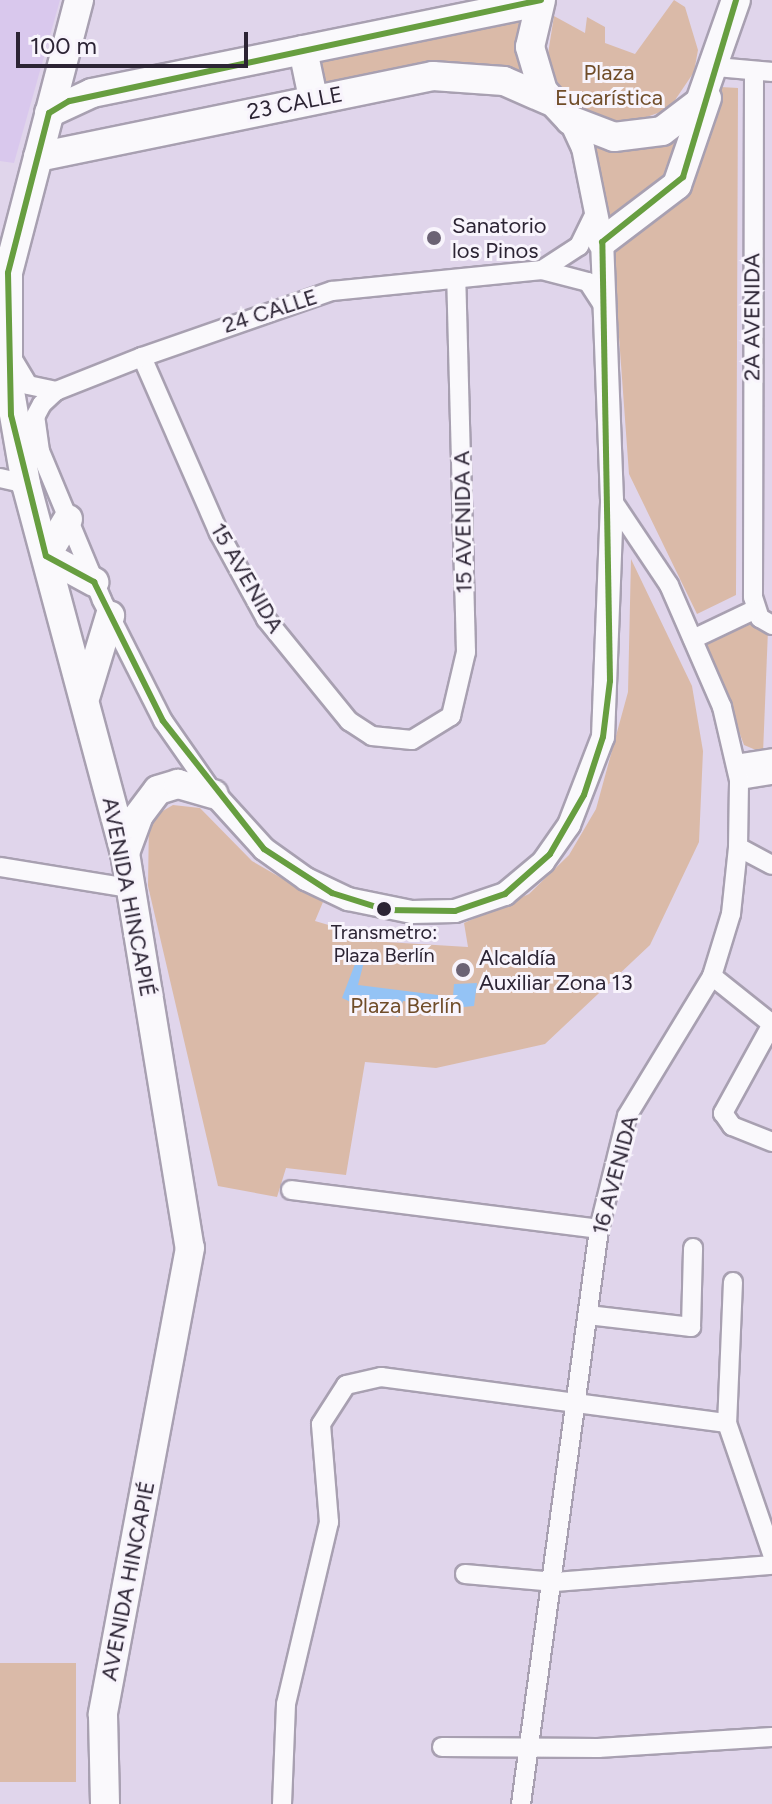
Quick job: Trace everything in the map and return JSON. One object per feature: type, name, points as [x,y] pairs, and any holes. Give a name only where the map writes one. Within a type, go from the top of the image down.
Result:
[{"type":"main road","name":"AVENIDA HINCAPIÉ","points":[[79,0],[8,273],[4,337],[13,481],[46,556],[86,695],[125,853],[128,888],[190,1248],[110,1672],[103,1795]]},
{"type":"main road","points":[[602,242],[683,177],[737,70],[736,0]]},
{"type":"main road","points":[[49,113],[92,93],[499,6],[540,1],[530,47],[560,111]]},
{"type":"main road","points":[[303,50],[313,98]]},
{"type":"main road","points":[[63,62],[92,93]]},
{"type":"main road","name":"23 CALLE","points":[[38,157],[313,98],[433,76],[504,81],[603,135],[638,137],[683,119],[737,70]]},
{"type":"main road","points":[[68,519],[46,556],[94,582]]},
{"type":"main road","points":[[86,695],[110,616]]},
{"type":"main road","points":[[125,853],[139,815],[158,790],[178,784],[214,794]]},
{"type":"street","name":"2A AVENIDA","points":[[737,70],[754,610]]},
{"type":"street","points":[[68,519],[94,582],[163,721],[214,794],[264,849],[332,893],[386,910],[465,909],[505,894],[557,844],[594,766],[610,681],[612,500],[602,242],[595,204],[560,111]]},
{"type":"street","points":[[542,270],[588,236],[595,204]]},
{"type":"street","name":"24 CALLE","points":[[68,519],[35,417],[56,391],[142,357],[307,296],[542,270],[588,282],[606,311]]},
{"type":"street","name":"15 AVENIDA A","points":[[412,740],[451,716],[466,652],[456,279]]},
{"type":"street","points":[[4,337],[28,385],[56,391]]},
{"type":"street","name":"15 AVENIDA","points":[[142,357],[219,533],[266,619],[349,721],[372,736],[412,740]]},
{"type":"street","name":"16 AVENIDA","points":[[521,1804],[532,1749],[555,1582],[599,1229],[627,1116],[712,976],[731,914],[738,847],[737,772],[729,727],[669,585],[612,500]]},
{"type":"street","points":[[693,639],[754,610],[772,625]]},
{"type":"street","points":[[737,772],[772,758]]},
{"type":"street","points":[[737,772],[772,775]]},
{"type":"street","points":[[738,847],[772,865]]},
{"type":"street","points":[[0,867],[128,888]]},
{"type":"street","points":[[712,976],[772,1024],[723,1113],[732,1126],[772,1142]]},
{"type":"street","points":[[291,1190],[599,1229]]},
{"type":"street","points":[[588,1315],[691,1327],[693,1248]]},
{"type":"street","points":[[733,1282],[727,1423],[772,1554]]},
{"type":"street","points":[[282,1804],[286,1704],[329,1522],[321,1424],[346,1385],[381,1377],[727,1423]]},
{"type":"street","points":[[465,1574],[555,1582],[772,1565]]},
{"type":"street","points":[[442,1747],[532,1749],[772,1737]]},
{"type":"shaded area","points":[[0,0],[60,0],[14,163],[0,161]]},
{"type":"green space","name":"Plaza Eucarística","points":[[674,0],[685,7],[698,50],[694,72],[669,109],[627,124],[583,114],[566,100],[547,60],[554,16],[585,33],[587,17],[605,27],[605,43],[635,54]]},
{"type":"green space","points":[[525,15],[527,79],[321,87],[315,57]]},
{"type":"green space","points":[[721,87],[738,88],[736,595],[697,614],[629,474],[612,241],[681,189]]},
{"type":"green space","points":[[689,127],[682,167],[611,229],[593,143]]},
{"type":"green space","name":"Plaza Berlín","points":[[631,559],[692,686],[703,751],[699,842],[650,945],[545,1044],[436,1068],[365,1062],[346,1175],[286,1168],[277,1197],[218,1186],[148,886],[149,819],[173,805],[200,808],[252,861],[323,902],[315,921],[386,942],[468,947],[464,923],[529,894],[569,855],[596,809],[628,692]]},
{"type":"green space","points":[[752,620],[768,630],[763,753],[744,745],[705,640]]},
{"type":"green space","points":[[0,1663],[76,1663],[76,1782],[0,1782]]},
{"type":"water","points":[[358,956],[365,958],[358,985],[453,996],[454,984],[477,983],[474,1006],[422,1011],[422,1003],[403,1001],[398,1017],[355,1004],[342,998]]},
{"type":"transit line","points":[[541,0],[69,101],[49,113],[8,273],[11,415],[46,556],[94,582],[163,721],[264,849],[332,893],[386,910],[455,911],[505,894],[550,854],[584,795],[603,737],[610,681],[602,242],[683,177],[736,0]]},
{"type":"place","name":"Sanatorio los Pinos","points":[[434,238]]},
{"type":"place","name":"Transmetro: Plaza Berlín","points":[[384,909]]},
{"type":"place","name":"Alcaldía Auxiliar Zona 13","points":[[463,970]]}]
